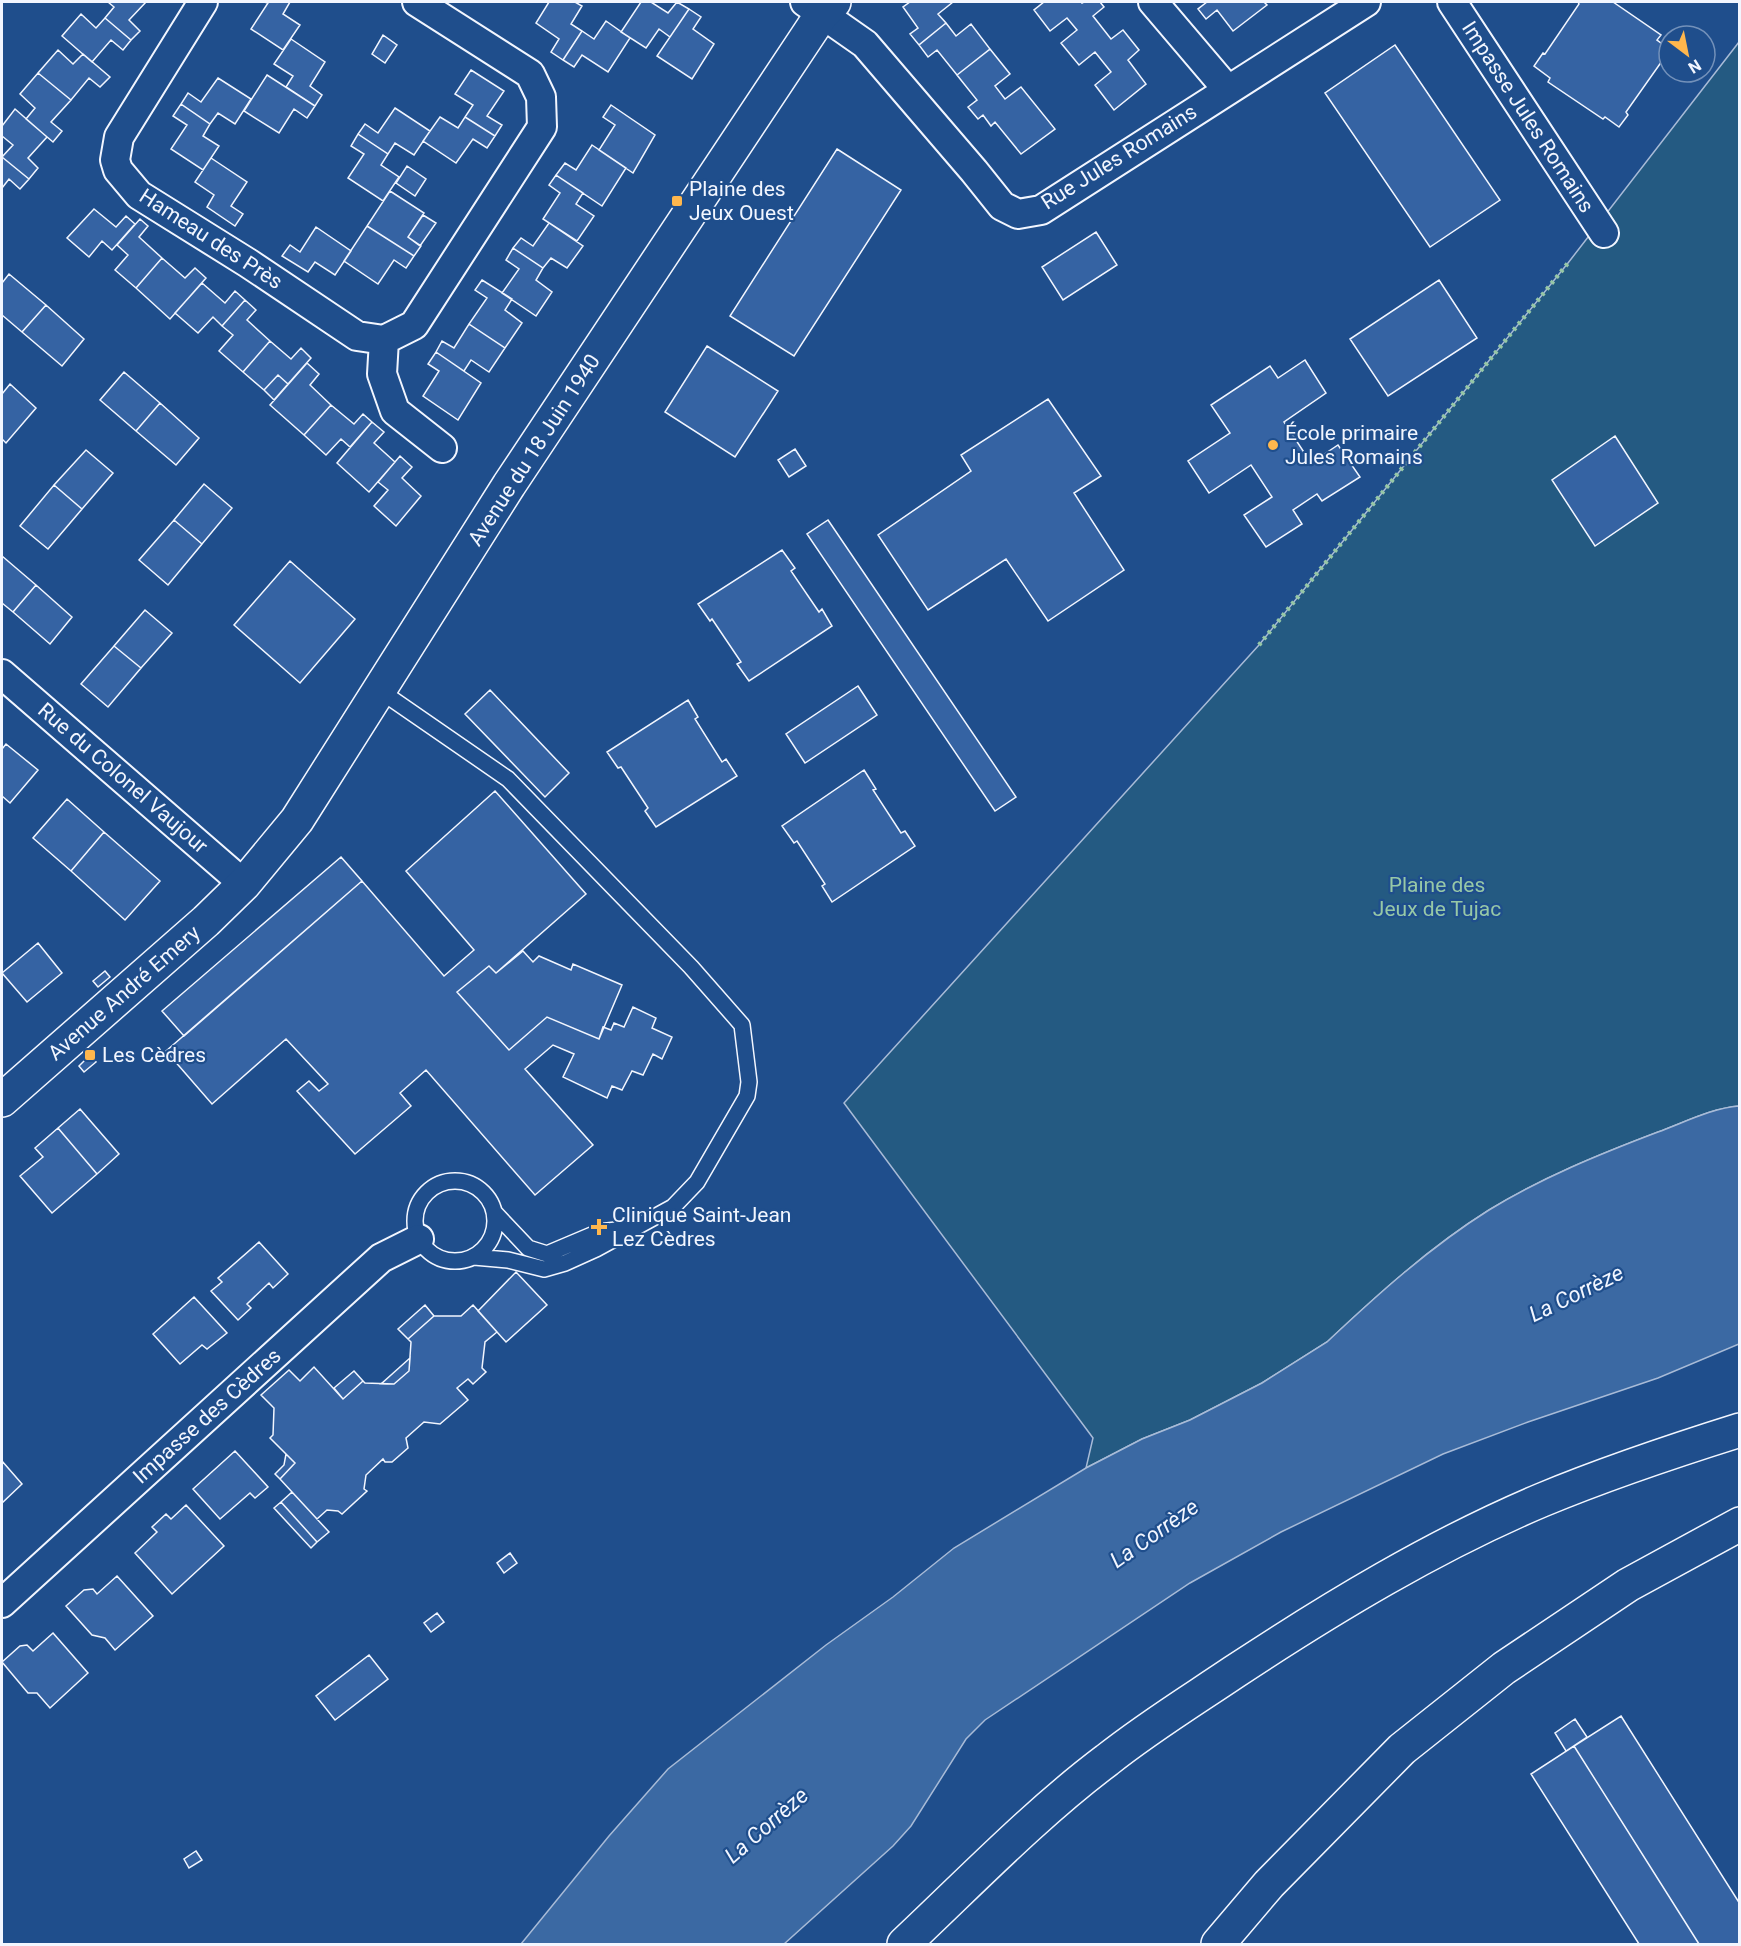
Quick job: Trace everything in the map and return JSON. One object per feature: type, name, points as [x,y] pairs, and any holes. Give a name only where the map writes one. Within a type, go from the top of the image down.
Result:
[{"type":"main road","name":"Avenue du 18 Juin 1940","points":[[244,884],[297,820],[509,485],[822,5]]},
{"type":"main road","name":"Avenue André Emery","points":[[2,1100],[206,921],[244,884]]},
{"type":"main road","points":[[904,1944],[1025,1829],[1106,1760],[1157,1723],[1300,1629],[1424,1557],[1542,1500],[1685,1447],[1740,1430]]},
{"type":"main road","points":[[1218,1944],[1269,1884],[1402,1749],[1504,1668],[1628,1585],[1740,1524]]},
{"type":"street","name":"Hameau des Près","points":[[203,2],[119,137],[115,160],[118,170],[139,195],[248,263],[357,336],[384,340]]},
{"type":"street","points":[[1153,2],[1227,89]]},
{"type":"street","name":"Rue Jules Romains","points":[[822,5],[865,44],[1002,206],[1018,214],[1041,210],[1366,2]]},
{"type":"street","name":"Impasse Jules Romains","points":[[1452,2],[1604,233]]},
{"type":"street","points":[[426,4],[530,74],[541,97],[542,127],[414,325],[384,340],[382,374],[395,411],[442,448]]},
{"type":"street","name":"Rue du Colonel Vaujour","points":[[2,674],[244,884]]},
{"type":"street","name":"Impasse des Cèdres","points":[[2,1603],[381,1258],[419,1239]]},
{"type":"lane","points":[[379,690],[508,779],[691,967],[742,1025],[749,1082],[747,1096],[697,1182],[673,1207],[565,1263],[544,1269],[508,1260],[474,1257],[455,1261],[436,1257],[419,1239],[415,1225],[416,1212],[421,1200],[430,1190],[455,1181],[468,1183],[489,1199],[494,1212],[495,1225],[492,1238],[474,1257]]},
{"type":"lane","points":[[494,1212],[528,1248],[547,1254],[599,1232],[637,1227]]},
{"type":"green space","name":"Plaine des Jeux de Tujac","points":[[1739,42],[1739,1106],[1708,1113],[1614,1149],[1571,1167],[1509,1198],[1467,1224],[1425,1256],[1327,1342],[1262,1383],[1190,1420],[1142,1439],[1086,1468],[1093,1438],[844,1103],[1259,645],[1568,263],[1707,84],[1717,84],[1717,70]]},
{"type":"water","name":"La Corrèze","points":[[1739,1106],[1739,1344],[1658,1378],[1528,1422],[1443,1454],[1281,1532],[1190,1583],[985,1720],[966,1739],[911,1826],[893,1846],[784,1944],[521,1944],[609,1836],[668,1769],[954,1548],[1086,1468],[1142,1439],[1190,1420],[1262,1383],[1327,1342],[1425,1256],[1467,1224],[1509,1198],[1571,1167],[1614,1149],[1708,1113]]},
{"type":"building","points":[[108,2],[146,2],[129,20],[140,31],[131,40],[105,18],[114,7]]},
{"type":"building","points":[[264,2],[290,2],[283,14],[300,25],[283,50],[251,29],[268,3]]},
{"type":"building","points":[[549,2],[575,2],[582,6],[571,24],[582,31],[563,60],[551,52],[559,39],[536,23]]},
{"type":"building","points":[[641,2],[651,2],[668,13],[677,2],[689,9],[670,37],[659,29],[646,48],[621,32]]},
{"type":"building","points":[[910,2],[953,2],[938,14],[946,23],[919,45],[910,34],[918,28],[903,7]]},
{"type":"building","points":[[1044,2],[1100,2],[1104,7],[1093,16],[1111,39],[1123,30],[1139,50],[1128,60],[1146,84],[1114,110],[1095,85],[1111,72],[1095,52],[1079,65],[1061,43],[1077,30],[1067,18],[1050,31],[1034,10]]},
{"type":"building","points":[[1207,2],[1264,2],[1267,5],[1233,31],[1217,10],[1206,19],[1198,9]]},
{"type":"building","points":[[1578,2],[1613,2],[1657,32],[1657,68],[1626,112],[1628,115],[1619,127],[1605,117],[1603,119],[1548,82],[1550,78],[1534,66],[1543,53],[1545,54],[1579,4]]},
{"type":"building","points":[[689,9],[701,17],[693,29],[714,44],[692,79],[657,56]]},
{"type":"building","points":[[81,14],[96,28],[105,18],[131,40],[123,50],[111,40],[92,62],[62,36]]},
{"type":"building","points":[[606,21],[630,38],[608,72],[582,55],[574,67],[563,60],[582,31],[594,39]]},
{"type":"building","points":[[946,23],[956,36],[971,24],[990,49],[957,75],[937,50],[928,57],[919,45]]},
{"type":"building","points":[[383,35],[397,45],[385,63],[372,54]]},
{"type":"building","points":[[291,39],[325,62],[310,86],[322,95],[315,106],[286,87],[293,76],[274,64]]},
{"type":"building","points":[[1395,45],[1500,200],[1430,247],[1325,93]]},
{"type":"building","points":[[990,49],[1010,74],[995,86],[1005,99],[1021,87],[1055,129],[1021,154],[995,122],[991,126],[983,115],[978,119],[968,107],[977,100],[957,75]]},
{"type":"building","points":[[58,50],[73,64],[83,54],[110,77],[100,87],[89,78],[71,100],[38,73]]},
{"type":"building","points":[[471,70],[504,91],[487,116],[502,125],[495,136],[465,117],[473,105],[455,94]]},
{"type":"building","points":[[38,73],[71,100],[51,122],[62,131],[53,142],[26,119],[35,108],[20,94]]},
{"type":"building","points":[[267,75],[315,106],[307,118],[294,109],[279,133],[244,111]]},
{"type":"building","points":[[218,78],[251,99],[235,124],[218,113],[210,124],[181,104],[188,93],[201,102]]},
{"type":"building","points":[[181,104],[210,124],[203,136],[219,146],[203,170],[171,149],[187,125],[173,116]]},
{"type":"building","points":[[611,105],[655,135],[633,173],[599,150],[615,125],[603,117]]},
{"type":"building","points":[[395,108],[430,131],[414,155],[395,143],[388,154],[358,134],[365,124],[378,133]]},
{"type":"building","points":[[15,109],[47,137],[28,158],[38,168],[29,179],[2,157],[13,145],[2,136],[2,126]]},
{"type":"building","points":[[440,117],[458,128],[465,117],[495,136],[487,148],[473,139],[456,163],[423,141]]},
{"type":"building","points":[[358,134],[388,154],[381,165],[399,177],[383,201],[348,178],[364,154],[351,146]]},
{"type":"building","points":[[592,145],[626,168],[602,206],[556,175],[565,163],[576,170]]},
{"type":"building","points":[[837,149],[901,190],[794,356],[730,316]]},
{"type":"building","points":[[2,157],[29,179],[20,189],[9,179],[2,188]]},
{"type":"building","points":[[211,158],[247,182],[231,206],[243,214],[235,226],[207,207],[214,195],[195,182]]},
{"type":"building","points":[[407,166],[426,179],[415,196],[396,183]]},
{"type":"building","points":[[556,175],[583,193],[576,204],[594,216],[577,241],[543,219],[560,193],[549,185]]},
{"type":"building","points":[[390,191],[424,213],[408,237],[421,246],[414,256],[367,226]]},
{"type":"building","points":[[94,209],[116,227],[126,216],[135,224],[112,250],[102,241],[89,257],[67,238]]},
{"type":"building","points":[[423,215],[436,223],[420,246],[408,237]]},
{"type":"building","points":[[140,219],[148,226],[139,237],[162,258],[136,288],[115,270],[128,255],[117,245]]},
{"type":"building","points":[[549,223],[583,246],[567,268],[551,258],[543,268],[513,248],[521,238],[533,246]]},
{"type":"building","points":[[367,226],[414,256],[406,268],[394,260],[378,284],[344,261]]},
{"type":"building","points":[[316,227],[351,251],[335,275],[315,262],[308,272],[282,256],[290,245],[300,252]]},
{"type":"building","points":[[1096,232],[1117,265],[1063,300],[1042,267]]},
{"type":"building","points":[[513,248],[543,268],[536,280],[552,292],[536,316],[502,293],[519,269],[506,260]]},
{"type":"building","points":[[162,258],[185,278],[195,268],[206,278],[170,319],[136,288]]},
{"type":"building","points":[[9,274],[46,305],[22,332],[2,315],[2,283]]},
{"type":"building","points":[[482,280],[512,299],[505,310],[522,323],[505,348],[469,324],[487,298],[475,290]]},
{"type":"building","points":[[1439,280],[1477,338],[1388,396],[1350,339]]},
{"type":"building","points":[[202,283],[225,303],[235,291],[245,300],[222,326],[213,317],[198,333],[175,313]]},
{"type":"building","points":[[245,300],[256,310],[247,320],[270,341],[243,372],[219,351],[233,335],[222,326]]},
{"type":"building","points":[[46,305],[84,339],[62,366],[22,332]]},
{"type":"building","points":[[469,324],[505,348],[489,372],[471,360],[464,371],[436,352],[442,341],[454,348]]},
{"type":"building","points":[[270,341],[291,359],[301,348],[311,358],[288,384],[278,375],[264,390],[243,372]]},
{"type":"building","points":[[707,346],[778,391],[735,457],[665,412]]},
{"type":"building","points":[[436,352],[481,383],[458,420],[423,396],[439,371],[428,364]]},
{"type":"building","points":[[1305,360],[1326,393],[1284,422],[1311,463],[1338,445],[1360,477],[1322,501],[1317,494],[1293,510],[1302,524],[1266,547],[1244,515],[1272,497],[1251,465],[1209,493],[1188,461],[1230,433],[1211,405],[1270,366],[1278,378]]},
{"type":"building","points":[[307,363],[319,374],[310,385],[331,405],[304,435],[270,405]]},
{"type":"building","points":[[124,372],[160,403],[136,431],[100,400]]},
{"type":"building","points":[[278,375],[288,384],[274,400],[264,390]]},
{"type":"building","points":[[10,384],[36,408],[6,443],[2,439],[2,394]]},
{"type":"building","points":[[1048,399],[1101,476],[1074,493],[1124,570],[1048,621],[1006,559],[928,610],[878,535],[971,471],[961,455]]},
{"type":"building","points":[[160,403],[199,438],[176,465],[136,431]]},
{"type":"building","points":[[331,405],[354,424],[363,414],[372,422],[350,447],[341,439],[326,455],[304,435]]},
{"type":"building","points":[[372,422],[384,432],[374,443],[395,462],[369,492],[337,463]]},
{"type":"building","points":[[1615,436],[1658,503],[1595,546],[1552,480]]},
{"type":"building","points":[[795,449],[806,466],[789,477],[778,460]]},
{"type":"building","points":[[86,450],[113,473],[82,509],[54,485]]},
{"type":"building","points":[[400,456],[412,467],[402,478],[421,496],[396,526],[374,506],[388,490],[378,482]]},
{"type":"building","points":[[204,484],[232,508],[202,544],[174,520]]},
{"type":"building","points":[[54,485],[82,509],[48,549],[20,526]]},
{"type":"building","points":[[174,520],[202,544],[168,585],[139,560]]},
{"type":"building","points":[[828,520],[1016,797],[995,811],[807,534]]},
{"type":"building","points":[[782,550],[795,568],[791,571],[819,612],[822,609],[832,626],[749,681],[737,664],[741,662],[712,619],[710,621],[698,604]]},
{"type":"building","points":[[2,556],[36,585],[13,612],[2,603]]},
{"type":"building","points":[[290,561],[355,619],[300,683],[234,625]]},
{"type":"building","points":[[36,585],[72,617],[50,644],[13,612]]},
{"type":"building","points":[[145,610],[172,633],[141,668],[114,646]]},
{"type":"building","points":[[114,646],[141,668],[108,707],[81,684]]},
{"type":"building","points":[[858,686],[877,715],[805,763],[786,734]]},
{"type":"building","points":[[490,690],[569,773],[545,797],[465,714]]},
{"type":"building","points":[[688,700],[698,717],[695,719],[722,762],[726,759],[737,776],[656,827],[645,811],[648,808],[621,767],[618,768],[607,752]]},
{"type":"building","points":[[6,744],[38,770],[10,803],[2,796],[2,749]]},
{"type":"building","points":[[864,770],[876,789],[873,790],[901,833],[905,831],[915,846],[832,902],[822,886],[825,884],[797,841],[794,843],[782,826]]},
{"type":"building","points":[[495,791],[586,894],[496,973],[489,966],[457,992],[509,1050],[547,1017],[599,1039],[603,1027],[611,1030],[614,1023],[624,1027],[633,1007],[656,1018],[652,1028],[672,1037],[662,1059],[653,1054],[643,1075],[632,1071],[622,1090],[612,1086],[607,1098],[563,1077],[574,1054],[553,1045],[525,1069],[593,1145],[535,1195],[426,1070],[400,1093],[411,1106],[355,1154],[297,1091],[309,1081],[319,1091],[328,1084],[286,1039],[212,1104],[166,1051],[362,881],[444,976],[474,950],[406,871]]},
{"type":"building","points":[[67,799],[104,832],[71,871],[33,838]]},
{"type":"building","points":[[104,832],[160,881],[125,920],[71,871]]},
{"type":"building","points":[[341,857],[362,881],[184,1036],[162,1011]]},
{"type":"building","points":[[38,943],[62,973],[27,1002],[2,973]]},
{"type":"building","points":[[523,951],[533,962],[539,956],[571,970],[573,964],[622,985],[599,1039],[547,1017],[509,1050],[457,992],[489,966],[496,973]]},
{"type":"building","points":[[105,971],[110,977],[98,987],[93,981]]},
{"type":"building","points":[[90,1055],[96,1062],[84,1072],[79,1066]]},
{"type":"building","points":[[80,1109],[119,1154],[97,1174],[58,1128]]},
{"type":"building","points":[[58,1128],[97,1174],[52,1213],[20,1176],[43,1157],[35,1148]]},
{"type":"building","points":[[259,1242],[288,1274],[273,1288],[269,1283],[247,1304],[251,1308],[238,1320],[211,1291],[222,1282],[218,1278]]},
{"type":"building","points":[[516,1272],[547,1305],[506,1342],[478,1311]]},
{"type":"building","points":[[194,1297],[227,1333],[207,1349],[202,1345],[180,1364],[153,1334]]},
{"type":"building","points":[[425,1305],[434,1316],[408,1339],[398,1329]]},
{"type":"building","points":[[473,1305],[497,1332],[485,1342],[482,1368],[486,1372],[473,1384],[468,1379],[457,1388],[468,1400],[440,1424],[424,1422],[406,1438],[408,1448],[392,1462],[385,1462],[383,1459],[366,1475],[364,1489],[367,1491],[342,1514],[338,1511],[327,1510],[317,1519],[280,1479],[295,1463],[270,1438],[273,1435],[274,1408],[261,1395],[289,1370],[300,1381],[314,1367],[343,1399],[363,1381],[394,1384],[409,1371],[411,1342],[408,1339],[434,1316],[461,1316]]},
{"type":"building","points":[[410,1358],[409,1371],[394,1384],[381,1384]]},
{"type":"building","points":[[354,1371],[363,1381],[343,1399],[334,1388]]},
{"type":"building","points":[[235,1451],[268,1487],[255,1498],[250,1493],[220,1519],[193,1489]]},
{"type":"building","points":[[286,1454],[295,1463],[280,1479],[275,1474],[284,1465]]},
{"type":"building","points":[[2,1461],[22,1484],[2,1503]]},
{"type":"building","points":[[292,1492],[329,1532],[317,1542],[281,1502]]},
{"type":"building","points":[[281,1502],[317,1542],[311,1548],[274,1508]]},
{"type":"building","points":[[186,1505],[224,1546],[172,1594],[135,1553],[157,1532],[152,1527],[166,1514],[171,1519]]},
{"type":"building","points":[[510,1553],[517,1563],[504,1573],[497,1563]]},
{"type":"building","points":[[117,1576],[153,1616],[115,1650],[105,1638],[92,1635],[66,1606],[84,1590],[93,1589],[97,1594]]},
{"type":"building","points":[[437,1613],[444,1622],[431,1632],[424,1623]]},
{"type":"building","points":[[53,1633],[88,1673],[50,1708],[37,1693],[28,1693],[2,1662],[20,1646],[27,1645],[33,1651]]},
{"type":"building","points":[[369,1655],[388,1679],[335,1720],[316,1696]]},
{"type":"building","points":[[1621,1716],[1740,1904],[1740,1944],[1699,1944],[1574,1746]]},
{"type":"building","points":[[1575,1719],[1587,1737],[1566,1751],[1555,1733]]},
{"type":"building","points":[[1574,1746],[1699,1944],[1639,1944],[1531,1774]]},
{"type":"building","points":[[196,1851],[202,1860],[189,1868],[184,1859]]},
{"type":"hedge","points":[[1259,645],[1568,263]]},
{"type":"place","name":"Plaine des Jeux Ouest","points":[[677,201]]},
{"type":"place","name":"École primaire Jules Romains","points":[[1273,445]]},
{"type":"place","name":"Les Cèdres","points":[[90,1055]]},
{"type":"place","name":"Clinique Saint-Jean Lez Cèdres","points":[[599,1227]]}]
